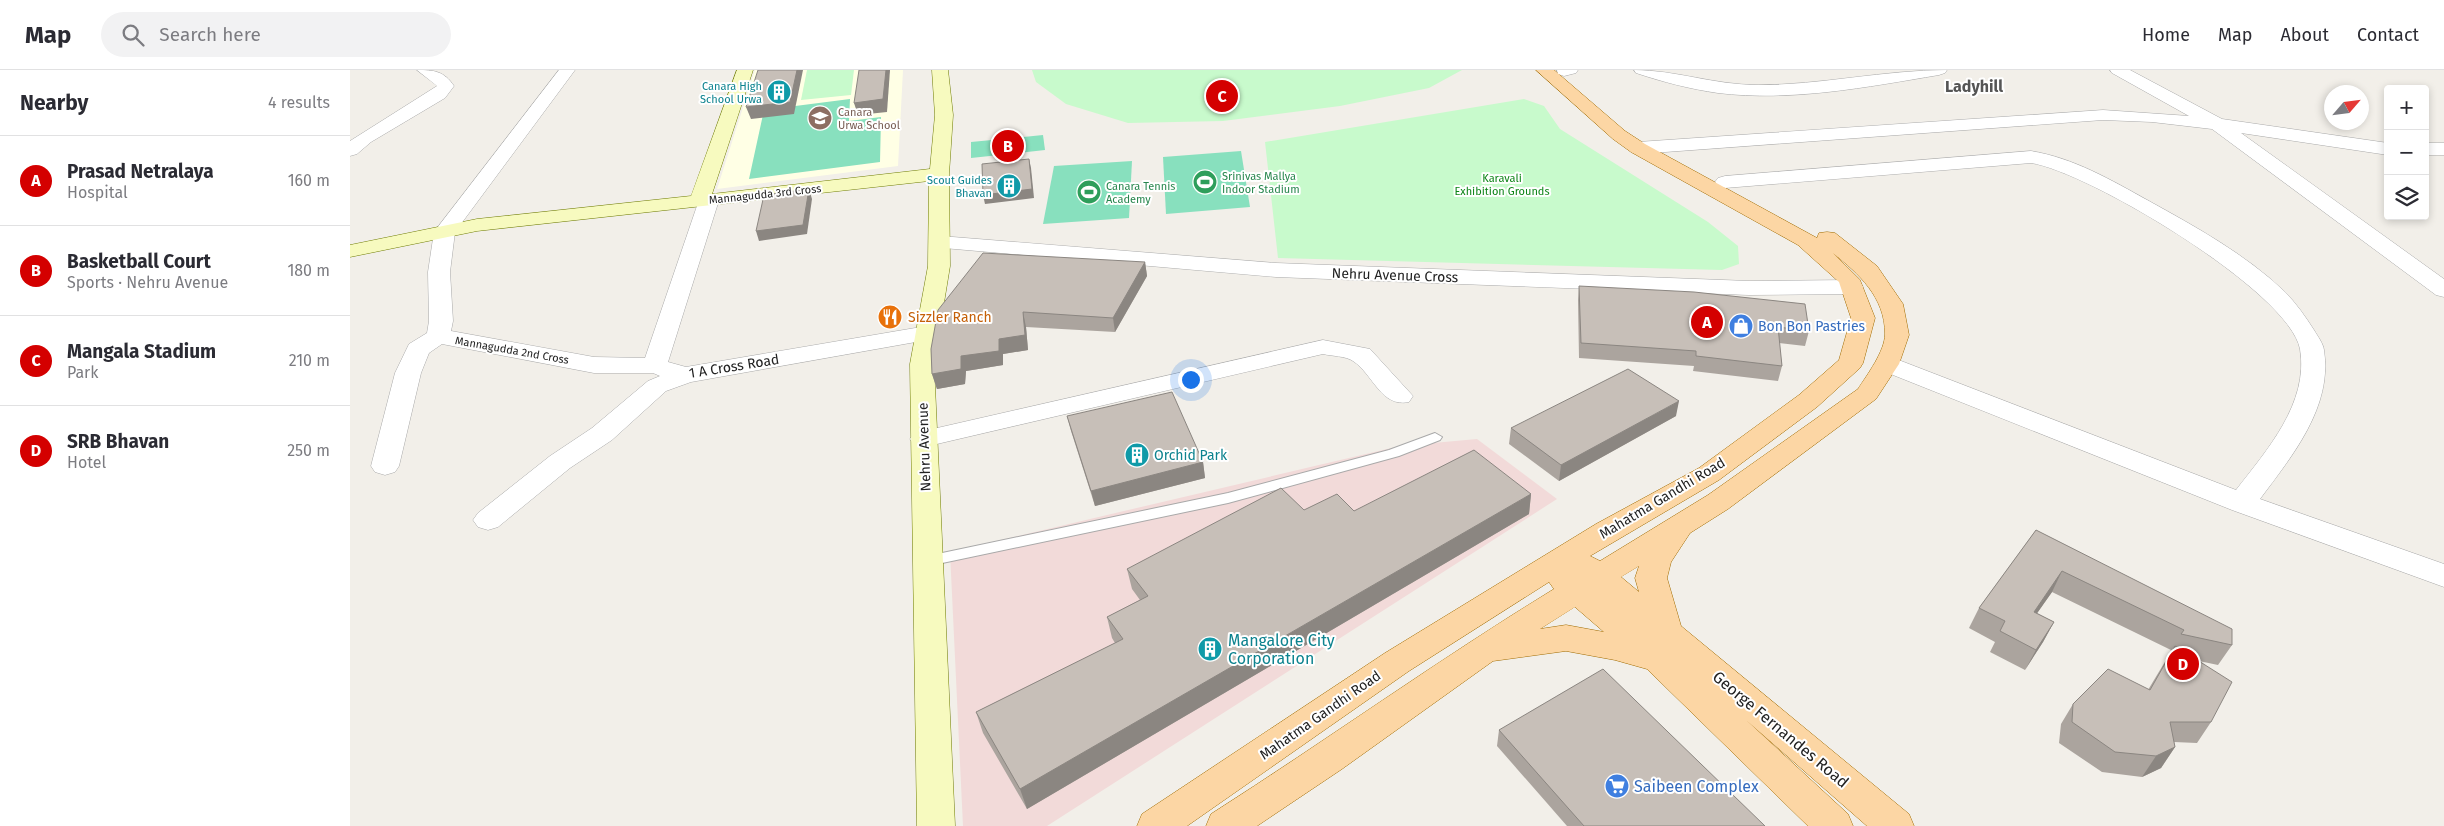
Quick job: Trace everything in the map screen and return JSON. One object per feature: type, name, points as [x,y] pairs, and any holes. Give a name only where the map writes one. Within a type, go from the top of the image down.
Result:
[{"type":"main road","name":"Mahatma Gandhi Road","points":[[1156,826],[1397,662],[1560,560],[1709,474],[1808,401],[1851,363],[1863,318],[1850,280],[1806,240],[1647,147],[1560,70]]},
{"type":"main road","name":"Mahatma Gandhi Road","points":[[1225,826],[1329,758],[1482,650],[1586,582],[1718,502],[1867,394],[1887,364],[1897,335],[1893,312],[1891,304],[1869,271],[1833,242],[1725,182],[1647,147]]},
{"type":"main road","points":[[1663,646],[1651,578],[1656,560],[1682,524]]},
{"type":"main road","points":[[1560,560],[1663,646]]},
{"type":"main road","points":[[1482,650],[1566,638],[1615,647],[1663,646]]},
{"type":"main road","name":"George Fernandes Road","points":[[1663,646],[1834,826]]},
{"type":"main road","name":"George Fernandes Road","points":[[1663,646],[1894,826]]},
{"type":"street","points":[[350,150],[357,138],[439,94],[446,86],[439,78],[426,70]]},
{"type":"street","points":[[444,232],[567,70]]},
{"type":"street","name":"Mannagudda 3rd Cross","points":[[745,70],[704,200],[940,174]]},
{"type":"street","name":"Nehru Avenue","points":[[936,826],[922,364],[939,266],[940,174],[944,115],[940,70]]},
{"type":"street","points":[[1642,70],[1695,84],[1746,90],[1812,86],[1939,70]]},
{"type":"street","points":[[2118,70],[2217,124],[2444,290]]},
{"type":"street","points":[[1647,147],[2102,115],[2152,117],[2217,124],[2384,148]]},
{"type":"street","points":[[1725,182],[2031,157],[2047,159],[2070,167],[2112,189],[2213,247],[2277,298],[2290,312],[2312,347],[2313,380],[2298,425],[2242,503]]},
{"type":"street","points":[[350,251],[477,225],[704,200],[672,320],[654,366]]},
{"type":"street","name":"Mannagudda 2nd Cross","points":[[444,232],[439,272],[441,321],[438,336],[594,365],[654,366]]},
{"type":"street","name":"Nehru Avenue Cross","points":[[940,242],[1276,270],[1749,288],[1852,287]]},
{"type":"street","name":"1 A Cross Road","points":[[654,366],[684,375],[927,333]]},
{"type":"street","points":[[385,466],[408,373],[418,349],[438,336]]},
{"type":"street","points":[[924,439],[1322,347],[1361,354],[1400,396]]},
{"type":"street","points":[[1887,364],[2242,503],[2444,576]]},
{"type":"street","points":[[488,520],[560,462],[602,434],[657,386],[684,375]]},
{"type":"lane","points":[[928,561],[1228,498],[1384,456],[1435,437]]},
{"type":"shaded area","name":"Canara Urwa School","points":[[755,70],[903,70],[898,166],[717,189]]},
{"type":"shaded area","points":[[1477,439],[1557,499],[1047,826],[963,826],[950,552],[1400,446]]},
{"type":"green space","points":[[807,70],[854,70],[851,95],[801,100]]},
{"type":"green space","points":[[1032,70],[1462,70],[1429,88],[1340,106],[1223,121],[1128,123],[1066,104],[1036,82]]},
{"type":"green space","points":[[850,99],[849,121],[881,117],[880,162],[749,179],[764,110]]},
{"type":"green space","name":"Karavali Exhibition Grounds","points":[[1524,99],[1544,106],[1560,129],[1708,222],[1738,246],[1739,264],[1722,270],[1278,258],[1265,142]]},
{"type":"green space","points":[[1043,135],[1045,150],[971,158],[971,142]]},
{"type":"green space","name":"Srinivas Mallya Indoor Stadium","points":[[1241,151],[1250,207],[1166,214],[1163,157]]},
{"type":"green space","name":"Canara Tennis Academy","points":[[1132,161],[1129,218],[1043,224],[1054,166]]},
{"type":"building","name":"Canara High School Urwa","points":[[758,70],[797,70],[790,102],[746,107]]},
{"type":"building","points":[[859,70],[886,70],[883,99],[854,103]]},
{"type":"building","name":"Scout Guides Bhavan","points":[[1029,159],[1032,189],[983,195],[982,164]]},
{"type":"building","points":[[809,189],[803,225],[756,231],[764,195]]},
{"type":"building","points":[[983,253],[1145,262],[1113,318],[1023,312],[1025,335],[999,339],[999,351],[961,356],[961,369],[932,374],[931,349],[938,310]]},
{"type":"building","points":[[1579,286],[1694,292],[1805,304],[1809,331],[1778,327],[1782,366],[1696,356],[1696,351],[1581,343]]},
{"type":"building","points":[[1628,369],[1679,401],[1561,465],[1511,428]]},
{"type":"building","name":"Orchid Park","points":[[1172,392],[1203,462],[1091,491],[1067,416]]},
{"type":"building","name":"Mangalore City Corporation","points":[[1474,450],[1531,494],[1020,789],[976,712],[1123,639],[1107,617],[1148,596],[1127,569],[1281,488],[1304,510],[1337,494],[1354,511]]},
{"type":"building","points":[[2036,530],[2232,629],[2232,645],[2181,634],[2184,630],[2062,571],[2034,612],[2054,622],[2036,650],[2000,631],[2005,621],[1979,608]]},
{"type":"building","points":[[2175,646],[2232,682],[2211,722],[2170,722],[2175,747],[2156,756],[2115,752],[2072,722],[2073,704],[2108,669],[2150,690]]},
{"type":"building","name":"Saibeen Complex","points":[[1603,669],[1765,826],[1584,826],[1499,730]]},
{"type":"place","name":"Canara High School Urwa","points":[[779,92]]},
{"type":"place","name":"Mangala Stadium","points":[[1222,96]]},
{"type":"place","name":"Canara Urwa School","points":[[820,118]]},
{"type":"place","name":"Basketball Court","points":[[1008,146]]},
{"type":"place","name":"Srinivas Mallya Indoor Stadium","points":[[1205,182]]},
{"type":"place","name":"Scout Guides Bhavan","points":[[1009,186]]},
{"type":"place","name":"Canara Tennis Academy","points":[[1089,192]]},
{"type":"place","name":"Sizzler Ranch","points":[[890,317]]},
{"type":"place","name":"Prasad Netralaya","points":[[1707,322]]},
{"type":"place","name":"Bon Bon Pastries","points":[[1741,326]]},
{"type":"place","name":"Orchid Park","points":[[1137,455]]},
{"type":"place","name":"Mangalore City Corporation","points":[[1210,649]]},
{"type":"place","name":"SRB Bhavan","points":[[2183,664]]},
{"type":"place","name":"Saibeen Complex","points":[[1617,786]]},
{"type":"district","name":"Ladyhill","points":[[1974,86]]}]
